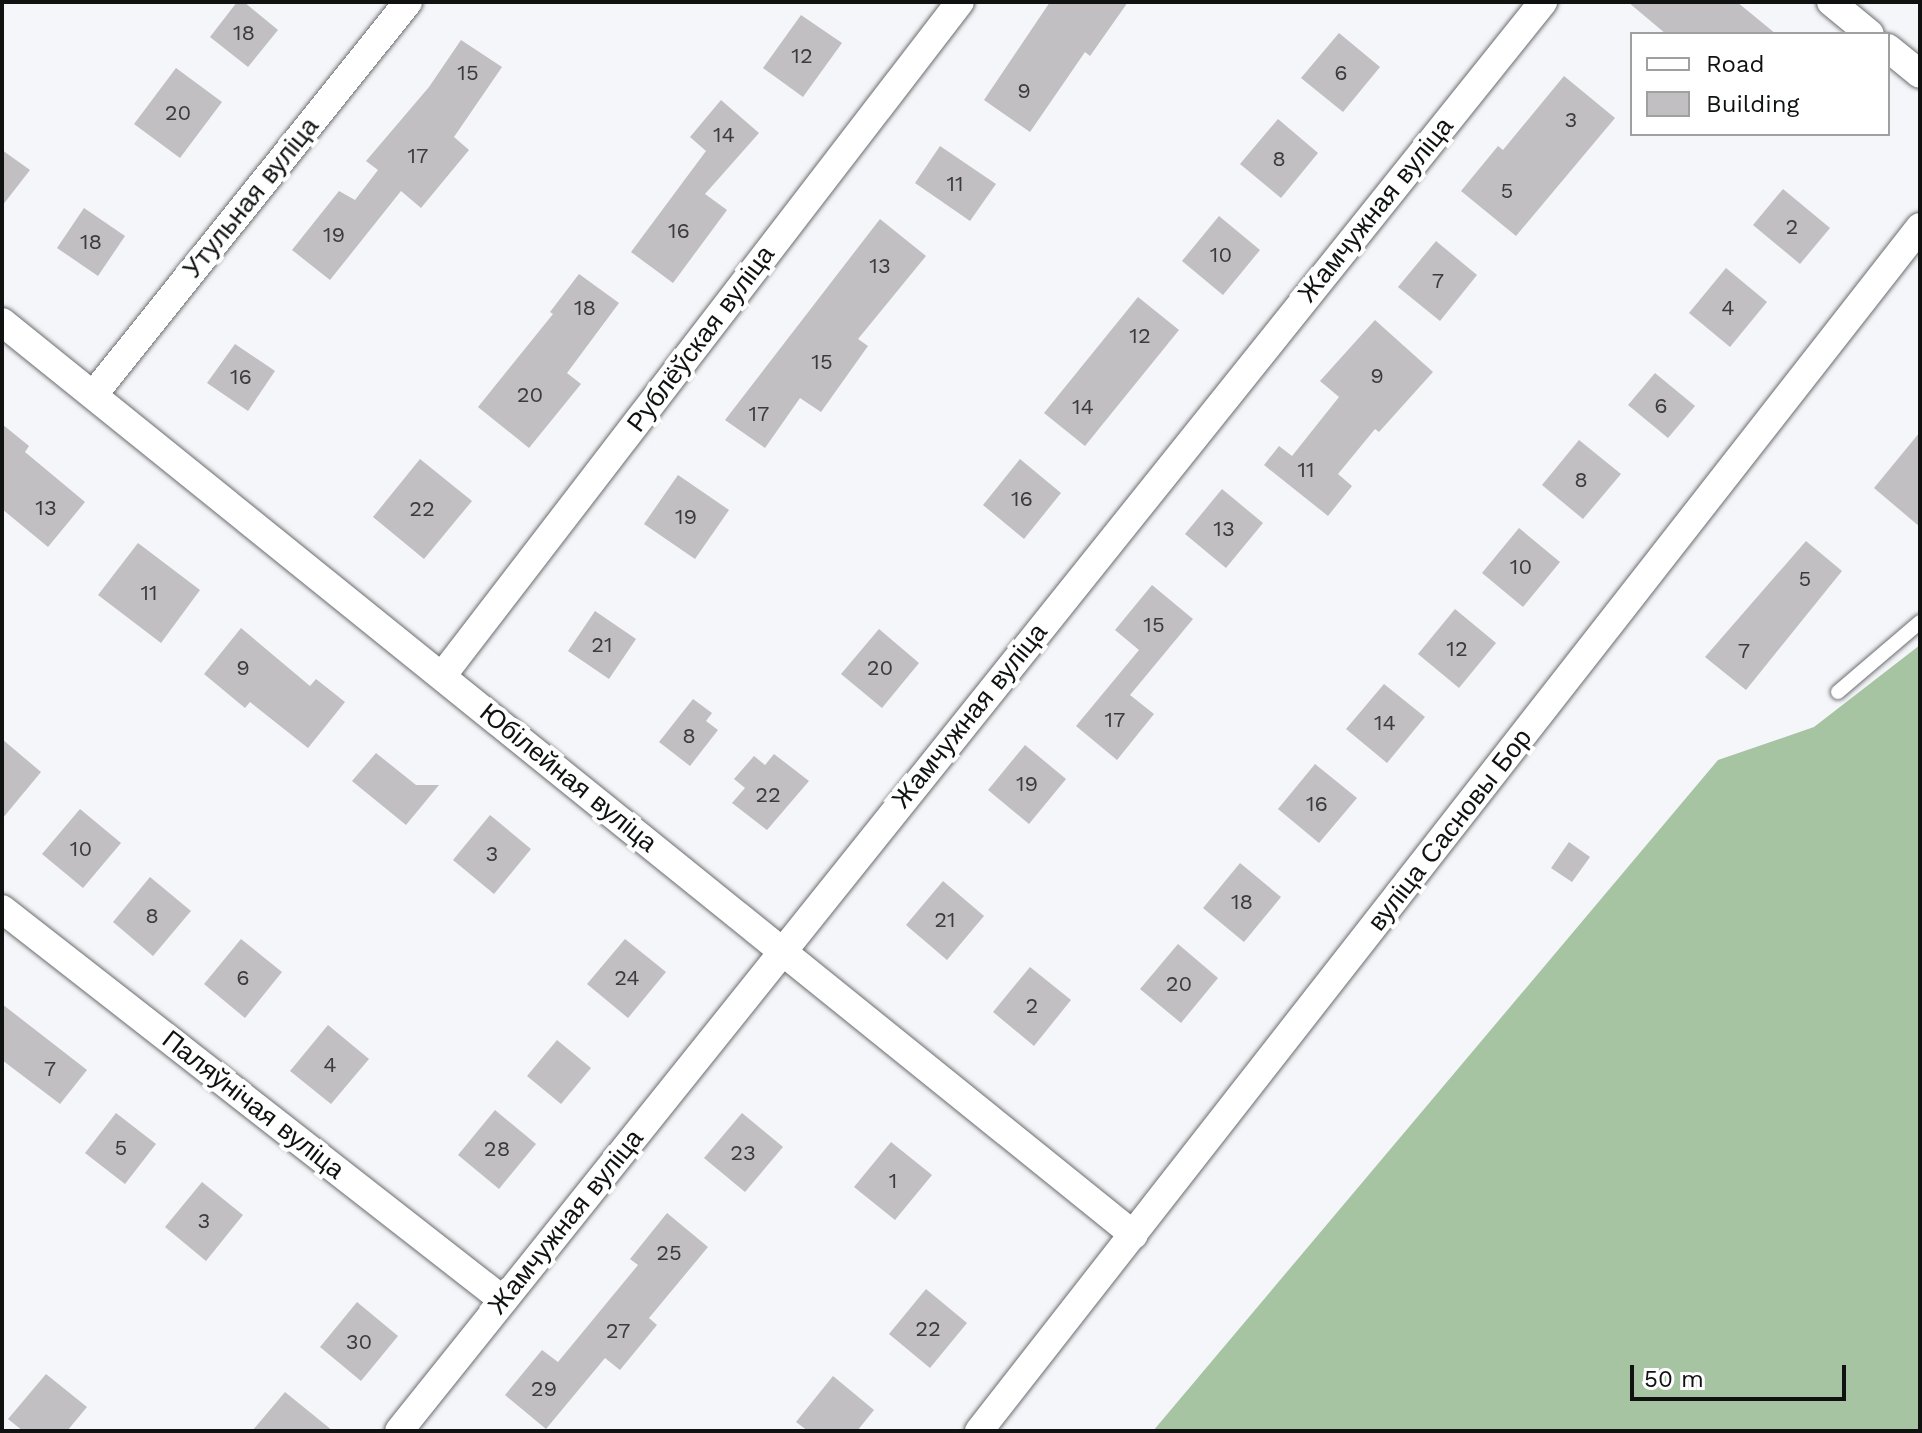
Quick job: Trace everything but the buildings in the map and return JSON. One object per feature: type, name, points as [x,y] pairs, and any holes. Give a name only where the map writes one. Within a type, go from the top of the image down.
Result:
[{"type":"street","name":"Утульная вуліца","points":[[94,394],[408,2]]},
{"type":"street","name":"Рублёўская вуліца","points":[[442,676],[960,2]]},
{"type":"street","name":"Жамчужная вуліца","points":[[399,1431],[1543,2]]},
{"type":"street","points":[[1831,2],[1868,32]]},
{"type":"street","points":[[1890,50],[1920,74]]},
{"type":"street","name":"вуліца Сасновы Бор","points":[[979,1431],[1920,227]]},
{"type":"street","name":"Юбілейная вуліца","points":[[2,322],[1134,1235]]},
{"type":"street","name":"Паляўнічая вуліца","points":[[2,909],[503,1300]]},
{"type":"lane","points":[[1838,692],[1920,622]]},
{"type":"green space","points":[[1920,645],[1920,1431],[1153,1431],[1718,760],[1814,727]]}]
